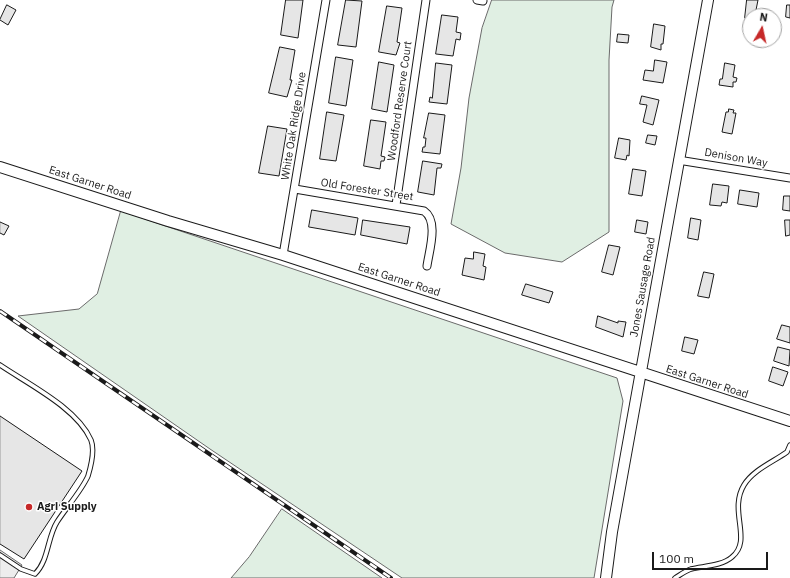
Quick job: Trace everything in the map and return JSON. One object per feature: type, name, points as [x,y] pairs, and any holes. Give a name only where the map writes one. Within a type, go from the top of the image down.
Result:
[{"type":"main road","name":"Jones Sausage Road","points":[[606,578],[612,532],[708,0]]},
{"type":"main road","name":"East Garner Road","points":[[0,166],[160,218],[283,255],[790,421]]},
{"type":"street","name":"White Oak Ridge Drive","points":[[283,255],[326,0]]},
{"type":"street","name":"Woodford Reserve Court","points":[[396,205],[426,0]]},
{"type":"street","name":"Denison Way","points":[[678,160],[790,178]]},
{"type":"street","name":"Old Forester Street","points":[[295,190],[419,209],[429,214],[432,229],[427,266]]},
{"type":"lane","points":[[0,365],[70,412],[83,427],[91,441],[92,464],[87,478],[56,524],[42,567],[35,574],[21,569],[0,555]]},
{"type":"lane","points":[[675,578],[689,570],[715,564],[731,558],[738,550],[742,538],[737,511],[738,497],[744,485],[758,471],[787,452],[790,444]]},
{"type":"green space","points":[[492,0],[614,0],[612,7],[609,60],[609,232],[562,262],[505,253],[451,224],[461,168],[469,98],[482,28]]},
{"type":"green space","points":[[121,211],[617,378],[623,401],[594,578],[402,578],[210,449],[18,316],[79,309],[97,294]]},
{"type":"green space","points":[[282,509],[382,578],[231,578],[249,557]]},
{"type":"shaded area","points":[[0,550],[22,565],[14,578],[0,578]]},
{"type":"building","points":[[286,0],[303,0],[298,38],[281,35]]},
{"type":"building","points":[[346,0],[362,1],[356,47],[338,45]]},
{"type":"building","points":[[747,0],[758,0],[756,8],[746,8]]},
{"type":"building","points":[[7,5],[16,10],[8,25],[0,20]]},
{"type":"building","points":[[787,5],[790,5],[790,18],[786,17]]},
{"type":"building","points":[[387,6],[402,8],[397,42],[400,43],[396,55],[379,52]]},
{"type":"building","points":[[442,15],[458,17],[456,32],[461,33],[460,40],[456,39],[453,56],[436,54]]},
{"type":"building","points":[[654,24],[665,26],[661,50],[651,47]]},
{"type":"building","points":[[618,34],[629,35],[628,43],[617,42]]},
{"type":"building","points":[[280,47],[295,50],[290,80],[292,80],[287,97],[269,93]]},
{"type":"building","points":[[336,57],[353,60],[346,106],[329,103]]},
{"type":"building","points":[[655,60],[667,62],[663,83],[643,80],[645,70],[653,71]]},
{"type":"building","points":[[379,62],[394,65],[387,112],[372,109]]},
{"type":"building","points":[[436,63],[452,65],[447,104],[429,102],[430,97],[432,98]]},
{"type":"building","points":[[725,63],[735,65],[733,77],[737,78],[736,82],[733,82],[733,87],[719,85],[720,79],[722,79]]},
{"type":"building","points":[[642,96],[659,100],[653,125],[643,122],[647,105],[640,104]]},
{"type":"building","points":[[729,109],[734,110],[733,113],[736,113],[732,134],[722,132],[726,112],[728,112]]},
{"type":"building","points":[[327,112],[344,115],[336,161],[320,159]]},
{"type":"building","points":[[429,113],[445,115],[440,154],[422,152],[423,147],[425,147],[426,138],[424,138]]},
{"type":"building","points":[[371,120],[386,122],[381,156],[385,157],[384,161],[381,161],[380,169],[364,166]]},
{"type":"building","points":[[268,126],[287,129],[279,176],[259,173]]},
{"type":"building","points":[[648,135],[657,136],[655,145],[646,143]]},
{"type":"building","points":[[619,138],[630,140],[629,156],[627,155],[626,160],[615,158]]},
{"type":"building","points":[[423,161],[442,164],[441,168],[437,168],[434,195],[418,192]]},
{"type":"building","points":[[633,169],[646,171],[642,196],[629,194]]},
{"type":"building","points":[[713,184],[729,186],[727,203],[722,202],[721,206],[710,205]]},
{"type":"building","points":[[740,190],[759,193],[757,207],[738,204]]},
{"type":"building","points":[[784,196],[790,196],[790,211],[783,210]]},
{"type":"building","points":[[312,210],[358,218],[355,235],[309,227]]},
{"type":"building","points":[[691,218],[701,220],[698,240],[688,238]]},
{"type":"building","points":[[363,220],[410,227],[407,244],[361,235]]},
{"type":"building","points":[[637,220],[648,222],[646,234],[635,232]]},
{"type":"building","points":[[785,220],[790,220],[790,235],[786,236]]},
{"type":"building","points":[[0,222],[9,226],[4,235],[0,233]]},
{"type":"building","points":[[609,245],[620,247],[613,275],[602,272]]},
{"type":"building","points":[[474,252],[485,254],[483,266],[486,267],[484,280],[462,275],[465,258],[473,259]]},
{"type":"building","points":[[704,272],[714,274],[709,298],[698,296]]},
{"type":"building","points":[[526,284],[553,292],[549,303],[522,295]]},
{"type":"building","points":[[598,316],[618,323],[618,321],[626,322],[623,337],[596,327]]},
{"type":"building","points":[[782,325],[790,327],[790,343],[777,339]]},
{"type":"building","points":[[685,337],[698,340],[694,354],[682,351]]},
{"type":"building","points":[[778,347],[790,350],[789,366],[774,361]]},
{"type":"building","points":[[773,367],[788,372],[783,386],[769,381]]},
{"type":"building","name":"Agri Supply","points":[[0,416],[82,471],[24,559],[0,544]]},
{"type":"railway","points":[[0,311],[391,578]]},
{"type":"place","name":"Agri Supply","points":[[29,507]]}]
